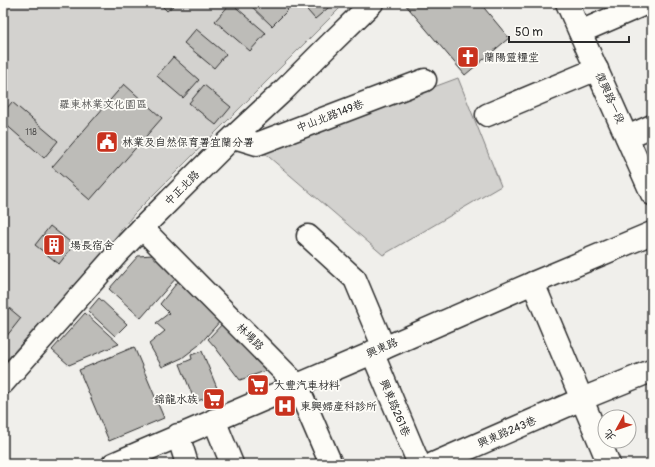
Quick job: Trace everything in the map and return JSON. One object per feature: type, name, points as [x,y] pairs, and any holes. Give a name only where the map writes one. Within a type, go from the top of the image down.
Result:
[{"type":"street","name":"中正北路","points":[[3,383],[117,254],[142,228],[372,3]]},
{"type":"street","name":"復興路一段","points":[[567,3],[652,194]]},
{"type":"street","points":[[580,32],[646,3]]},
{"type":"street","points":[[487,115],[597,68]]},
{"type":"street","name":"中山北路149巷","points":[[234,137],[257,144],[425,80]]},
{"type":"street","points":[[627,136],[652,126]]},
{"type":"street","name":"林場路","points":[[142,228],[297,385],[331,464]]},
{"type":"street","name":"興東路","points":[[113,464],[652,232]]},
{"type":"street","name":"興東路261巷","points":[[308,236],[355,279],[378,350],[419,464]]},
{"type":"street","points":[[533,283],[609,464]]},
{"type":"street","name":"興東路243巷","points":[[433,464],[651,371]]},
{"type":"street","points":[[214,420],[232,464]]},
{"type":"street","points":[[178,435],[187,464]]},
{"type":"green space","name":"羅東林業文化園區","points":[[3,3],[345,3],[134,214],[100,256],[3,364]]},
{"type":"green space","points":[[458,78],[501,186],[383,255],[262,151]]},
{"type":"building","points":[[159,3],[172,3],[174,5],[167,11]]},
{"type":"building","points":[[231,3],[266,33],[250,51],[215,21]]},
{"type":"building","points":[[248,3],[281,3],[288,10],[272,26]]},
{"type":"building","points":[[301,3],[334,3],[315,19]]},
{"type":"building","name":"蘭陽靈糧堂","points":[[404,3],[480,3],[509,38],[465,75]]},
{"type":"building","points":[[196,29],[226,54],[214,68],[184,43]]},
{"type":"building","points":[[173,57],[199,80],[183,98],[157,76]]},
{"type":"building","name":"林業及自然保育署宜蘭分署","points":[[124,84],[162,118],[90,200],[52,167]]},
{"type":"building","points":[[204,85],[231,107],[216,125],[189,103]]},
{"type":"building","points":[[12,102],[58,141],[44,158],[3,122],[3,113]]},
{"type":"building","name":"場長宿舍","points":[[50,226],[74,245],[59,264],[35,245]]},
{"type":"building","points":[[153,255],[177,277],[141,318],[109,289],[138,256]]},
{"type":"building","points":[[180,279],[222,319],[199,345],[182,358],[162,367],[149,344],[165,331],[156,323],[169,313],[160,304]]},
{"type":"building","points":[[99,298],[127,324],[115,336],[88,311]]},
{"type":"building","points":[[3,303],[21,318],[6,337],[3,334]]},
{"type":"building","points":[[85,313],[119,344],[69,365],[52,350]]},
{"type":"building","points":[[226,320],[270,365],[265,371],[240,380],[208,339]]},
{"type":"building","points":[[134,347],[164,418],[109,441],[79,370]]},
{"type":"building","points":[[202,351],[219,393],[195,402],[180,364],[192,359],[191,355]]},
{"type":"place","name":"蘭陽靈糧堂","points":[[468,57]]},
{"type":"place","name":"林業及自然保育署宜蘭分署","points":[[107,142]]},
{"type":"place","name":"場長宿舍","points":[[54,245]]},
{"type":"place","name":"大豐汽車材料","points":[[258,385]]},
{"type":"place","name":"錦龍水族","points":[[214,399]]},
{"type":"place","name":"東興婦產科診所","points":[[285,406]]}]
